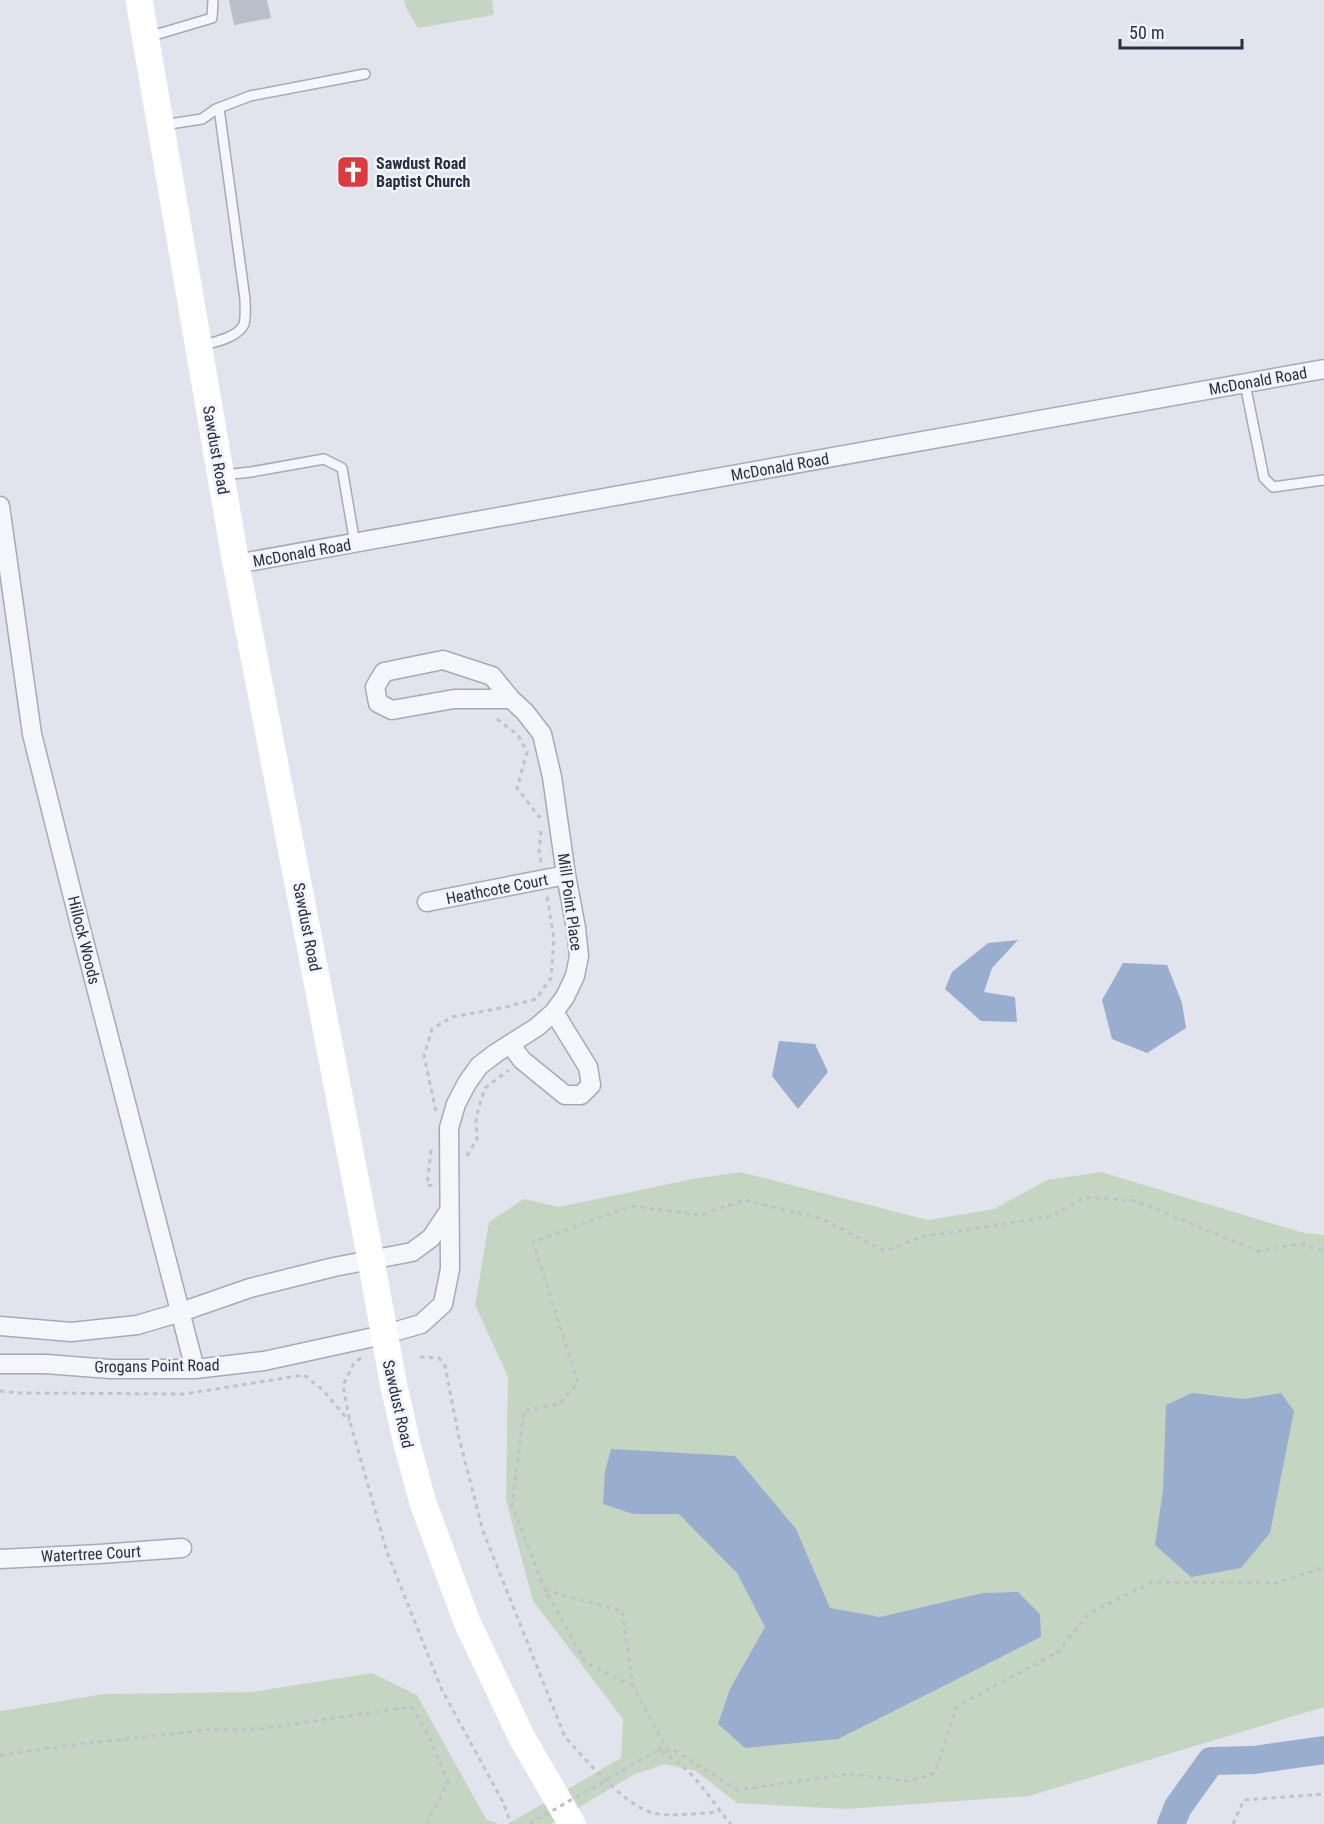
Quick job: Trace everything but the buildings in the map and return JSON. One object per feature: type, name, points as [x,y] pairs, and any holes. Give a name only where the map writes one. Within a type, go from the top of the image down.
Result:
[{"type":"street","name":"Sawdust Road","points":[[139,0],[236,564],[371,1260],[383,1335],[409,1454],[423,1503],[467,1622],[522,1738],[572,1824]]},
{"type":"street","name":"McDonald Road","points":[[236,564],[556,509],[1324,369]]},
{"type":"street","name":"Hillock Woods","points":[[0,506],[33,734],[195,1369]]},
{"type":"street","name":"Mill Point Place","points":[[383,1335],[421,1324],[443,1304],[450,1269],[449,1128],[456,1104],[479,1066],[537,1027],[554,1012],[565,997],[575,976],[579,956],[552,777],[542,734],[492,676],[443,660],[384,672],[375,687],[378,703],[392,710],[454,699],[511,699]]},
{"type":"street","name":"Heathcote Court","points":[[427,902],[566,875]]},
{"type":"street","points":[[510,1044],[522,1060],[565,1095],[581,1095],[591,1085],[588,1067],[554,1012]]},
{"type":"street","points":[[0,1326],[71,1332],[137,1325],[250,1288],[334,1267],[412,1252],[431,1238],[449,1211]]},
{"type":"street","name":"Grogans Point Road","points":[[0,1364],[46,1364],[110,1369],[195,1369],[264,1361],[383,1335]]},
{"type":"street","name":"Watertree Court","points":[[0,1559],[182,1548]]},
{"type":"lane","points":[[146,38],[212,18],[213,0]]},
{"type":"lane","points":[[161,125],[202,119],[219,108],[250,96],[365,74]]},
{"type":"lane","points":[[199,346],[235,334],[244,324],[245,299],[219,108]]},
{"type":"lane","points":[[1245,384],[1264,478],[1273,487],[1324,480]]},
{"type":"lane","points":[[221,475],[324,459],[342,468],[355,544]]},
{"type":"path","points":[[436,1115],[423,1056],[432,1029],[452,1017],[536,999],[551,978],[554,939],[539,850],[542,837],[540,817],[517,788],[526,752],[518,735],[497,719]]},
{"type":"path","points":[[466,1157],[477,1139],[476,1117],[485,1088],[522,1060]]},
{"type":"path","points":[[432,1144],[428,1185],[449,1187]]},
{"type":"path","points":[[633,1686],[586,1663],[545,1590],[512,1506],[524,1411],[559,1404],[578,1383],[533,1242],[631,1206],[700,1215],[745,1200],[822,1219],[885,1251],[921,1237],[1053,1216],[1084,1197],[1136,1200],[1258,1251],[1300,1244],[1324,1251]]},
{"type":"path","points":[[364,1356],[354,1364],[343,1385],[350,1422],[387,1552],[442,1690],[503,1802],[511,1824]]},
{"type":"path","points":[[420,1357],[439,1358],[445,1366],[459,1438],[483,1531],[565,1737],[627,1800],[653,1813],[719,1812]]},
{"type":"path","points":[[0,1391],[184,1394],[304,1375],[323,1390],[350,1422]]},
{"type":"path","points":[[529,1824],[659,1750],[673,1750],[738,1790],[849,1774],[909,1781],[935,1773],[957,1706],[1058,1652],[1088,1614],[1153,1582],[1277,1583],[1324,1567]]},
{"type":"path","points":[[545,1590],[622,1611],[633,1686],[663,1742],[659,1750]]},
{"type":"path","points":[[0,1755],[206,1730],[258,1729],[411,1707],[429,1736],[448,1783],[426,1824]]},
{"type":"path","points":[[659,1750],[674,1759],[701,1785],[719,1812],[731,1824]]},
{"type":"path","points":[[1233,1824],[1244,1800],[1324,1794]]},
{"type":"green space","points":[[404,0],[492,0],[494,15],[418,28]]},
{"type":"green space","points":[[740,1172],[928,1220],[994,1209],[1047,1180],[1101,1172],[1304,1233],[1324,1235],[1324,1707],[1029,1796],[846,1809],[737,1803],[696,1771],[665,1764],[633,1775],[551,1824],[508,1824],[621,1758],[623,1719],[533,1601],[506,1500],[508,1377],[475,1305],[489,1222],[524,1199],[559,1207],[693,1179]]},
{"type":"green space","points":[[372,1673],[417,1695],[486,1819],[499,1824],[0,1824],[0,1711],[104,1694],[253,1692]]},
{"type":"water","points":[[1018,940],[992,968],[984,992],[1015,997],[1017,1022],[981,1021],[945,989],[952,972],[988,943]]},
{"type":"water","points":[[1123,963],[1167,965],[1182,1003],[1186,1028],[1147,1053],[1112,1039],[1102,1000]]},
{"type":"water","points":[[779,1041],[815,1044],[828,1072],[798,1109],[772,1076]]},
{"type":"water","points":[[1192,1393],[1244,1399],[1281,1393],[1294,1411],[1270,1533],[1241,1568],[1191,1577],[1155,1545],[1163,1490],[1166,1405]]},
{"type":"water","points":[[611,1449],[735,1456],[796,1529],[830,1608],[880,1617],[983,1593],[1018,1592],[1040,1614],[1041,1637],[838,1739],[745,1748],[718,1724],[730,1689],[765,1627],[737,1573],[679,1514],[633,1514],[603,1504],[605,1471]]},
{"type":"waterway","points":[[1171,1824],[1178,1807],[1211,1761],[1254,1760],[1324,1750]]},
{"type":"place","name":"Sawdust Road Baptist Church","points":[[353,172]]}]
